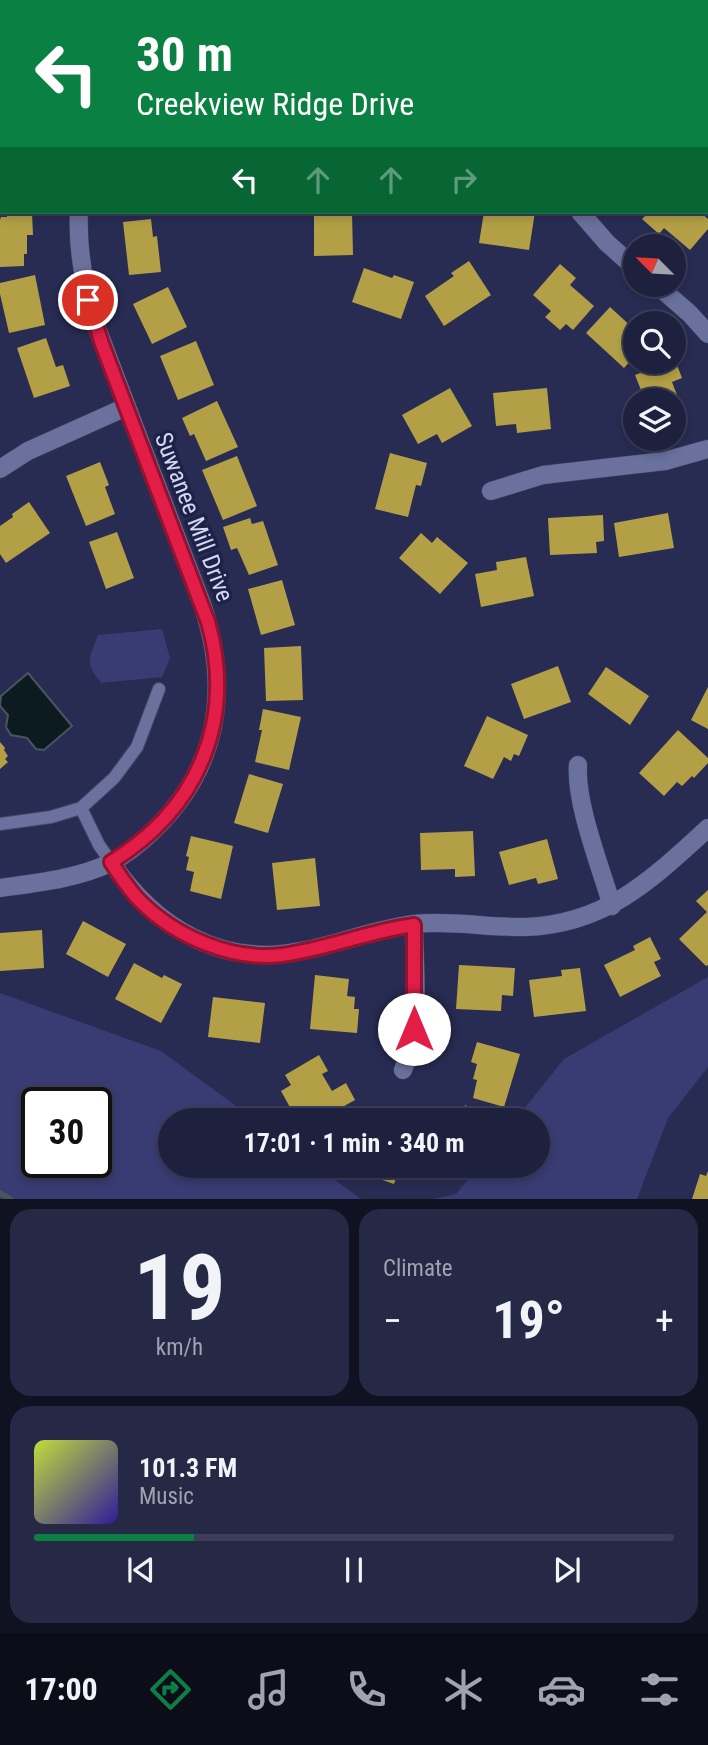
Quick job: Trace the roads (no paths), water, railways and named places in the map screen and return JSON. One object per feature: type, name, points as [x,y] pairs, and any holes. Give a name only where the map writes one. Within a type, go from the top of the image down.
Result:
[{"type":"street","name":"Suwanee Mill Drive","points":[[0,888],[80,874],[111,862],[141,842],[173,810],[188,789],[211,736],[215,717],[218,687],[216,659],[208,622],[98,333],[85,289],[79,246],[79,214]]},
{"type":"street","points":[[582,214],[623,257]]},
{"type":"street","points":[[672,298],[708,334]]},
{"type":"street","points":[[0,469],[28,450],[126,407]]},
{"type":"street","points":[[491,491],[543,475],[666,461],[708,449]]},
{"type":"street","points":[[578,765],[577,779],[582,807],[612,906]]},
{"type":"street","points":[[111,862],[141,901],[167,922],[199,940],[238,953],[280,955],[370,932],[414,925],[457,923],[525,927],[573,921],[612,906],[649,880],[708,828]]},
{"type":"street","points":[[404,1070],[410,1055],[414,1029],[414,925]]},
{"type":"lane","points":[[0,824],[51,817],[81,808],[114,778],[138,747],[159,689]]},
{"type":"lane","points":[[81,808],[99,845],[111,862]]},
{"type":"waterway","points":[[0,1193],[10,1199]]}]
